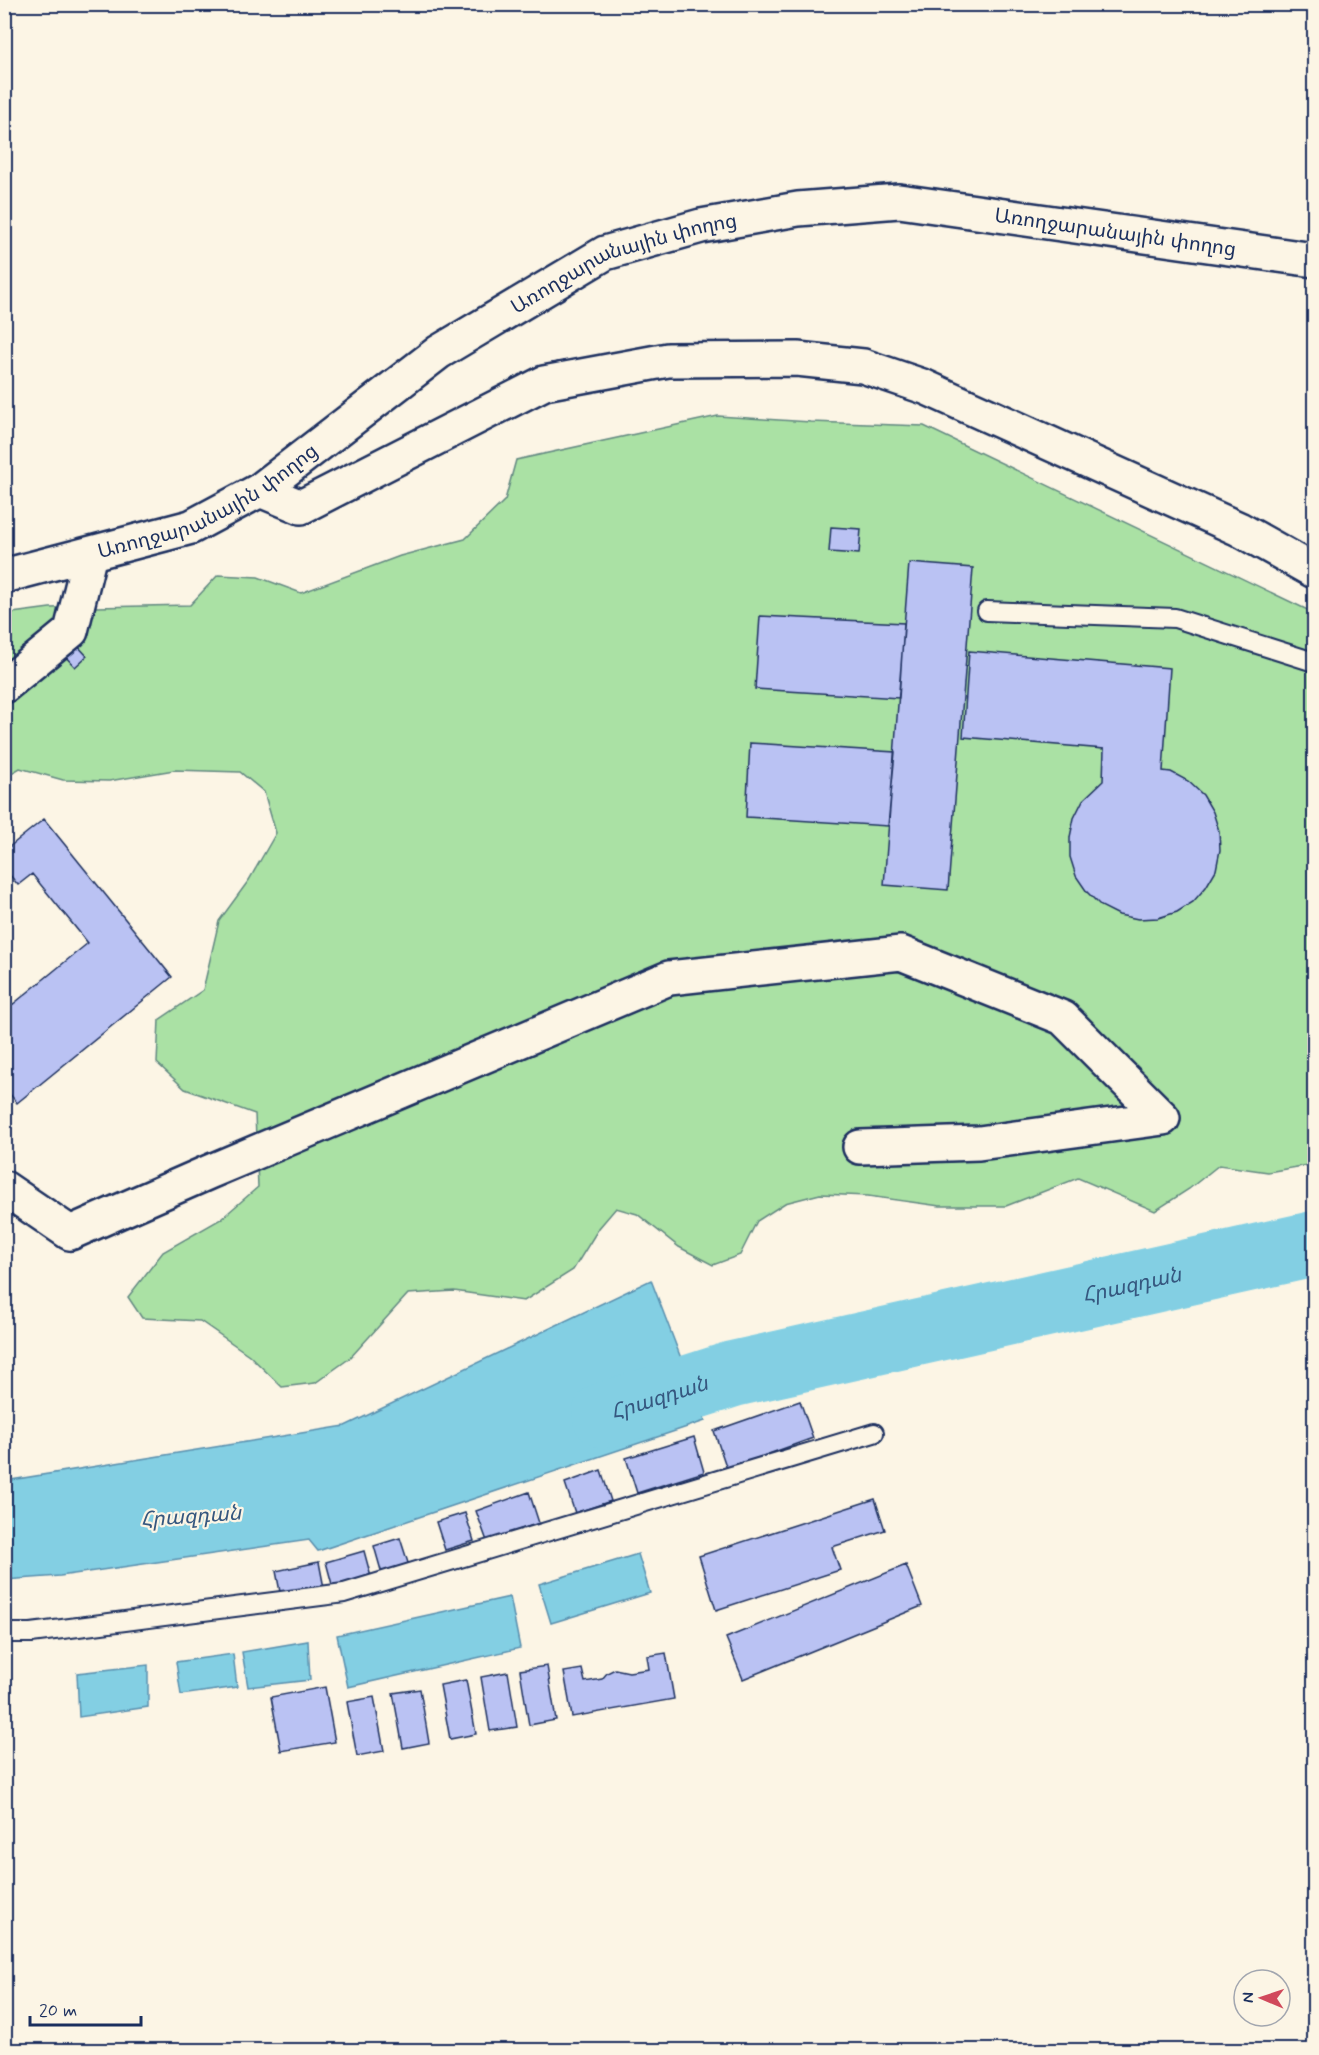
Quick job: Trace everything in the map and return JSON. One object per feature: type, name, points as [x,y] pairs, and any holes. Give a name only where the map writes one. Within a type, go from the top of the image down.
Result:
[{"type":"street","name":"Առողջարանային փողոց","points":[[4,576],[191,527],[260,490],[439,352],[605,253],[701,226],[798,209],[899,201],[1314,260]]},
{"type":"street","points":[[260,490],[301,507],[544,384],[668,360],[797,358],[863,366],[925,387],[1239,529],[1314,571]]},
{"type":"street","points":[[4,686],[70,631],[90,554]]},
{"type":"street","points":[[4,1188],[70,1233],[669,978],[901,953],[1063,1018],[1163,1118],[979,1143],[860,1147]]},
{"type":"lane","points":[[987,611],[1175,618],[1314,662]]},
{"type":"lane","points":[[4,1633],[31,1633],[344,1593],[874,1433]]},
{"type":"green space","points":[[718,416],[924,426],[1314,613],[1314,1164],[1268,1172],[1219,1165],[1189,1189],[1155,1211],[1078,1178],[1006,1206],[940,1206],[868,1196],[820,1194],[785,1203],[757,1221],[740,1255],[713,1265],[679,1247],[637,1214],[616,1208],[599,1228],[573,1270],[524,1301],[454,1291],[408,1294],[350,1358],[315,1383],[282,1387],[249,1355],[200,1321],[142,1318],[128,1297],[163,1252],[221,1219],[258,1187],[255,1114],[185,1089],[157,1063],[159,1020],[203,990],[219,921],[249,880],[276,833],[264,792],[240,772],[174,770],[109,781],[63,780],[20,768],[5,777],[5,614],[50,608],[190,605],[218,575],[258,577],[301,593],[400,556],[465,539],[505,500],[516,460]]},
{"type":"water","points":[[651,1280],[705,1421],[318,1551],[309,1540],[60,1576],[5,1580],[5,1481],[345,1426]]},
{"type":"water","points":[[638,1554],[650,1593],[551,1623],[539,1584]]},
{"type":"water","points":[[510,1597],[520,1648],[348,1687],[337,1635]]},
{"type":"water","points":[[308,1641],[310,1680],[248,1687],[242,1652]]},
{"type":"water","points":[[233,1654],[237,1687],[181,1695],[176,1662]]},
{"type":"water","points":[[148,1665],[148,1707],[79,1717],[77,1673]]},
{"type":"building","points":[[831,527],[861,529],[859,554],[829,552]]},
{"type":"building","points":[[909,563],[973,568],[948,890],[884,885]]},
{"type":"building","points":[[760,616],[904,623],[899,698],[755,689]]},
{"type":"building","points":[[76,644],[87,656],[75,667],[64,655]]},
{"type":"building","points":[[969,651],[1170,668],[1163,771],[1171,772],[1188,781],[1203,795],[1213,812],[1219,831],[1220,850],[1216,870],[1206,887],[1193,902],[1177,912],[1158,918],[1138,919],[1119,915],[1101,906],[1087,892],[1076,876],[1070,857],[1070,837],[1074,818],[1083,800],[1103,781],[1104,749],[963,737]]},
{"type":"building","points":[[750,743],[895,752],[888,826],[746,817]]},
{"type":"building","points":[[44,819],[172,977],[17,1103],[4,1087],[4,1008],[6,1010],[88,943],[32,874],[18,885],[4,868],[4,851]]},
{"type":"building","points":[[800,1401],[813,1438],[727,1469],[714,1431]]},
{"type":"building","points":[[694,1437],[704,1472],[637,1493],[626,1458]]},
{"type":"building","points":[[601,1470],[611,1501],[575,1513],[565,1483]]},
{"type":"building","points":[[529,1492],[539,1523],[487,1541],[476,1511]]},
{"type":"building","points":[[875,1499],[885,1530],[832,1547],[840,1570],[716,1610],[699,1556]]},
{"type":"building","points":[[465,1513],[474,1541],[445,1550],[436,1522]]},
{"type":"building","points":[[400,1538],[409,1566],[382,1574],[374,1546]]},
{"type":"building","points":[[364,1551],[371,1577],[333,1588],[326,1562]]},
{"type":"building","points":[[319,1562],[324,1588],[281,1597],[276,1571]]},
{"type":"building","points":[[906,1565],[922,1606],[743,1679],[726,1638]]},
{"type":"building","points":[[666,1653],[674,1699],[572,1717],[564,1672],[582,1669],[585,1682],[602,1679],[615,1669],[629,1672],[649,1669],[647,1656]]},
{"type":"building","points":[[547,1666],[556,1720],[529,1725],[520,1670]]},
{"type":"building","points":[[508,1672],[517,1727],[490,1731],[481,1677]]},
{"type":"building","points":[[466,1680],[476,1734],[450,1739],[440,1685]]},
{"type":"building","points":[[325,1687],[335,1742],[281,1751],[271,1697]]},
{"type":"building","points":[[420,1689],[429,1743],[403,1748],[393,1693]]},
{"type":"building","points":[[374,1697],[384,1751],[357,1756],[347,1702]]},
{"type":"waterway","name":"Հրազդան","points":[[605,1415],[733,1374],[1314,1244]]}]
